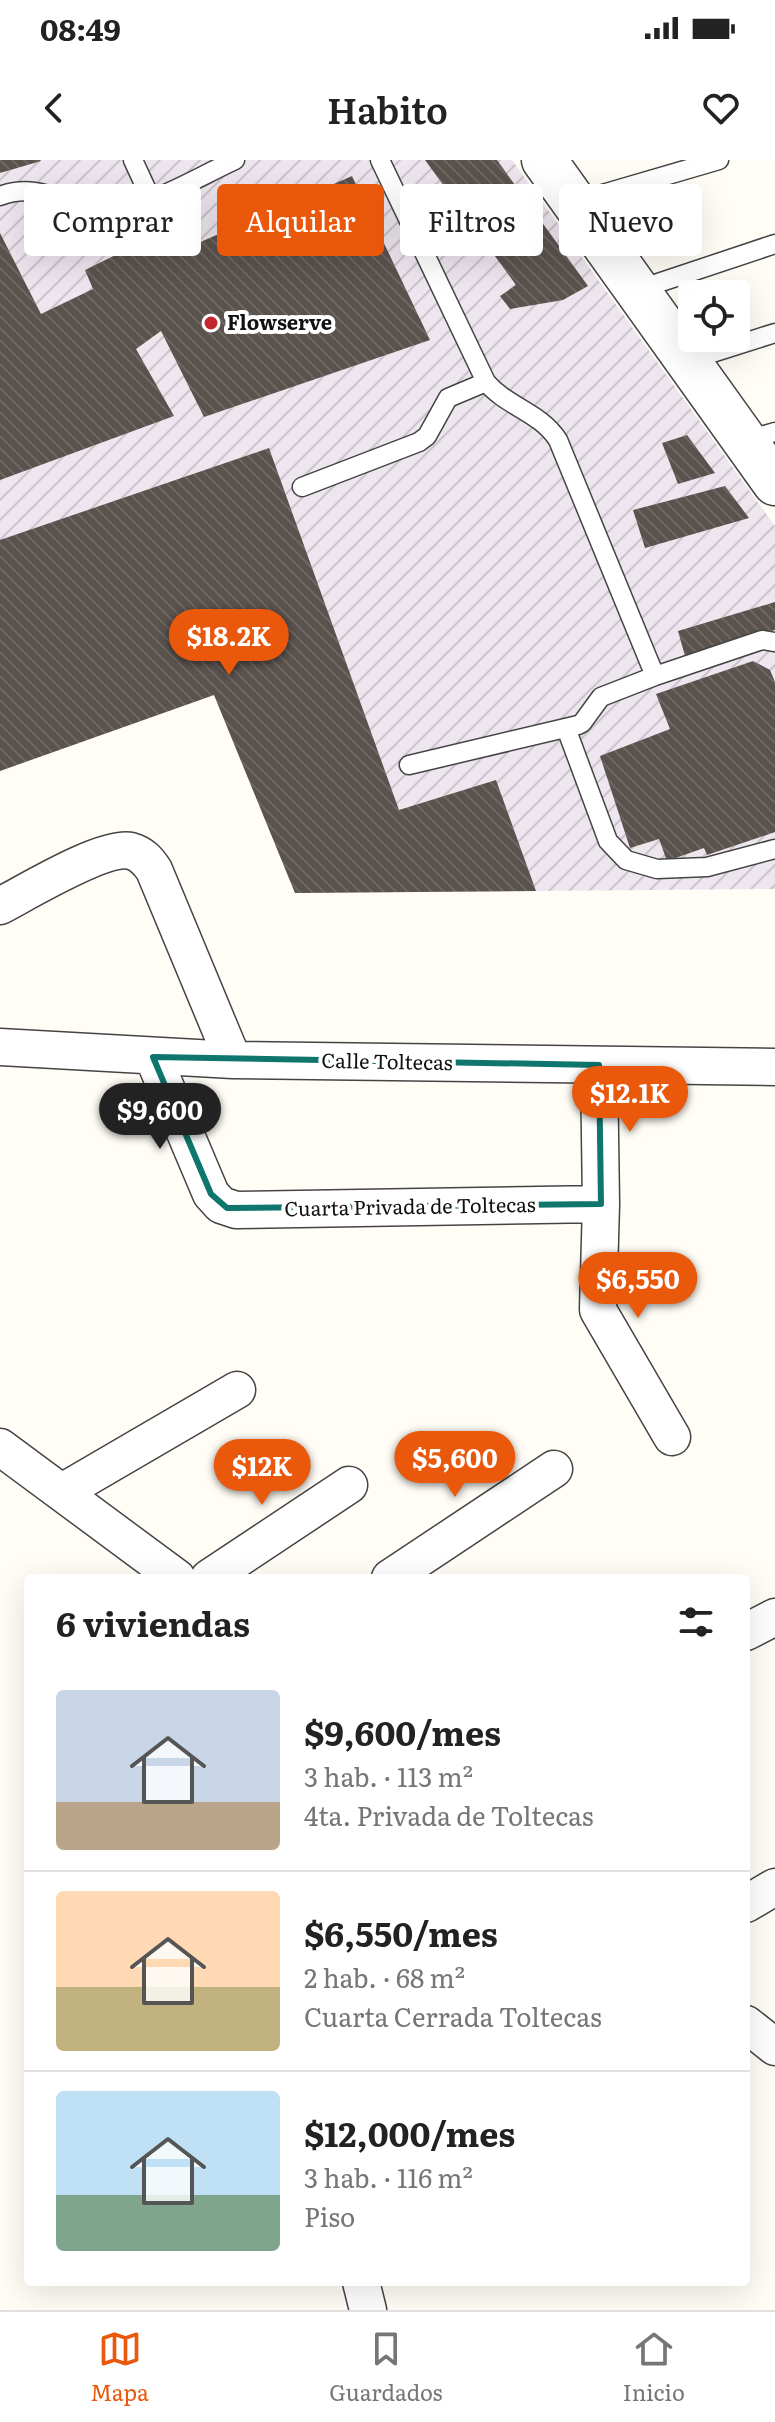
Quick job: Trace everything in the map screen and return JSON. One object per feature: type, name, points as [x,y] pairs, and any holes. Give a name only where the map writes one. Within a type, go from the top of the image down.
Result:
[{"type":"street","points":[[544,160],[561,184]]},
{"type":"street","points":[[612,256],[687,361],[760,437],[775,483]]},
{"type":"street","points":[[0,906],[107,852],[132,851],[145,858],[154,870],[233,1060]]},
{"type":"street","name":"Calle Toltecas","points":[[0,1047],[233,1060],[775,1067]]},
{"type":"street","name":"Cuarta Privada de Toltecas","points":[[153,1057],[211,1194],[221,1205],[236,1210],[601,1204]]},
{"type":"street","points":[[599,1065],[601,1204],[598,1310],[672,1437]]},
{"type":"street","points":[[62,1492],[237,1390]]},
{"type":"street","points":[[0,1447],[172,1574]]},
{"type":"street","points":[[396,1574],[554,1469]]},
{"type":"street","points":[[215,1574],[349,1485]]},
{"type":"street","points":[[750,1630],[775,1617]]},
{"type":"street","points":[[750,1902],[775,1887]]},
{"type":"street","points":[[750,2027],[775,2047]]},
{"type":"street","points":[[362,2286],[368,2310]]},
{"type":"lane","points":[[133,160],[144,184]]},
{"type":"lane","points":[[175,184],[204,166],[235,160]]},
{"type":"lane","points":[[380,160],[486,382],[503,399],[540,419],[558,440],[655,676]]},
{"type":"lane","points":[[637,184],[719,160]]},
{"type":"lane","points":[[0,196],[24,190]]},
{"type":"lane","points":[[637,290],[775,244]]},
{"type":"lane","points":[[687,361],[775,333]]},
{"type":"lane","points":[[302,487],[419,442],[427,436],[448,398],[486,382]]},
{"type":"lane","points":[[409,765],[582,723],[601,697],[762,640],[775,642]]},
{"type":"lane","points":[[566,728],[608,841],[626,860],[657,869],[707,867],[775,849]]},
{"type":"highlighted area","points":[[153,1057],[599,1065],[601,1204],[227,1208],[211,1194]]},
{"type":"shaded area","points":[[0,160],[512,160],[529,184],[400,184],[400,256],[543,256],[543,203],[559,225],[559,256],[581,256],[775,526],[775,889],[295,893],[214,695],[0,771]]},
{"type":"building","points":[[0,160],[40,160],[41,161],[0,173]]},
{"type":"building","points":[[425,160],[497,160],[514,184],[442,184]]},
{"type":"building","name":"Flowserve","points":[[352,176],[356,184],[334,184]]},
{"type":"building","points":[[543,224],[559,246],[559,256],[566,256],[588,286],[563,300],[510,309],[500,296],[516,285],[495,256],[543,256]]},
{"type":"building","name":"Flowserve","points":[[0,233],[41,314],[93,289],[85,270],[114,256],[201,256],[201,242],[217,235],[217,256],[384,256],[384,243],[430,340],[204,417],[161,331],[136,349],[174,416],[0,480]]},
{"type":"building","points":[[687,435],[715,473],[678,484],[662,443]]},
{"type":"building","points":[[269,448],[399,810],[496,780],[536,891],[295,893],[214,695],[0,771],[0,540]]},
{"type":"building","points":[[725,486],[749,518],[645,548],[633,510]]},
{"type":"building","points":[[775,602],[775,630],[685,656],[678,631]]},
{"type":"building","points":[[753,661],[770,670],[775,682],[775,832],[707,855],[704,848],[667,861],[659,839],[630,848],[600,756],[670,729],[656,694]]},
{"type":"place","name":"Flowserve","points":[[211,323]]}]
